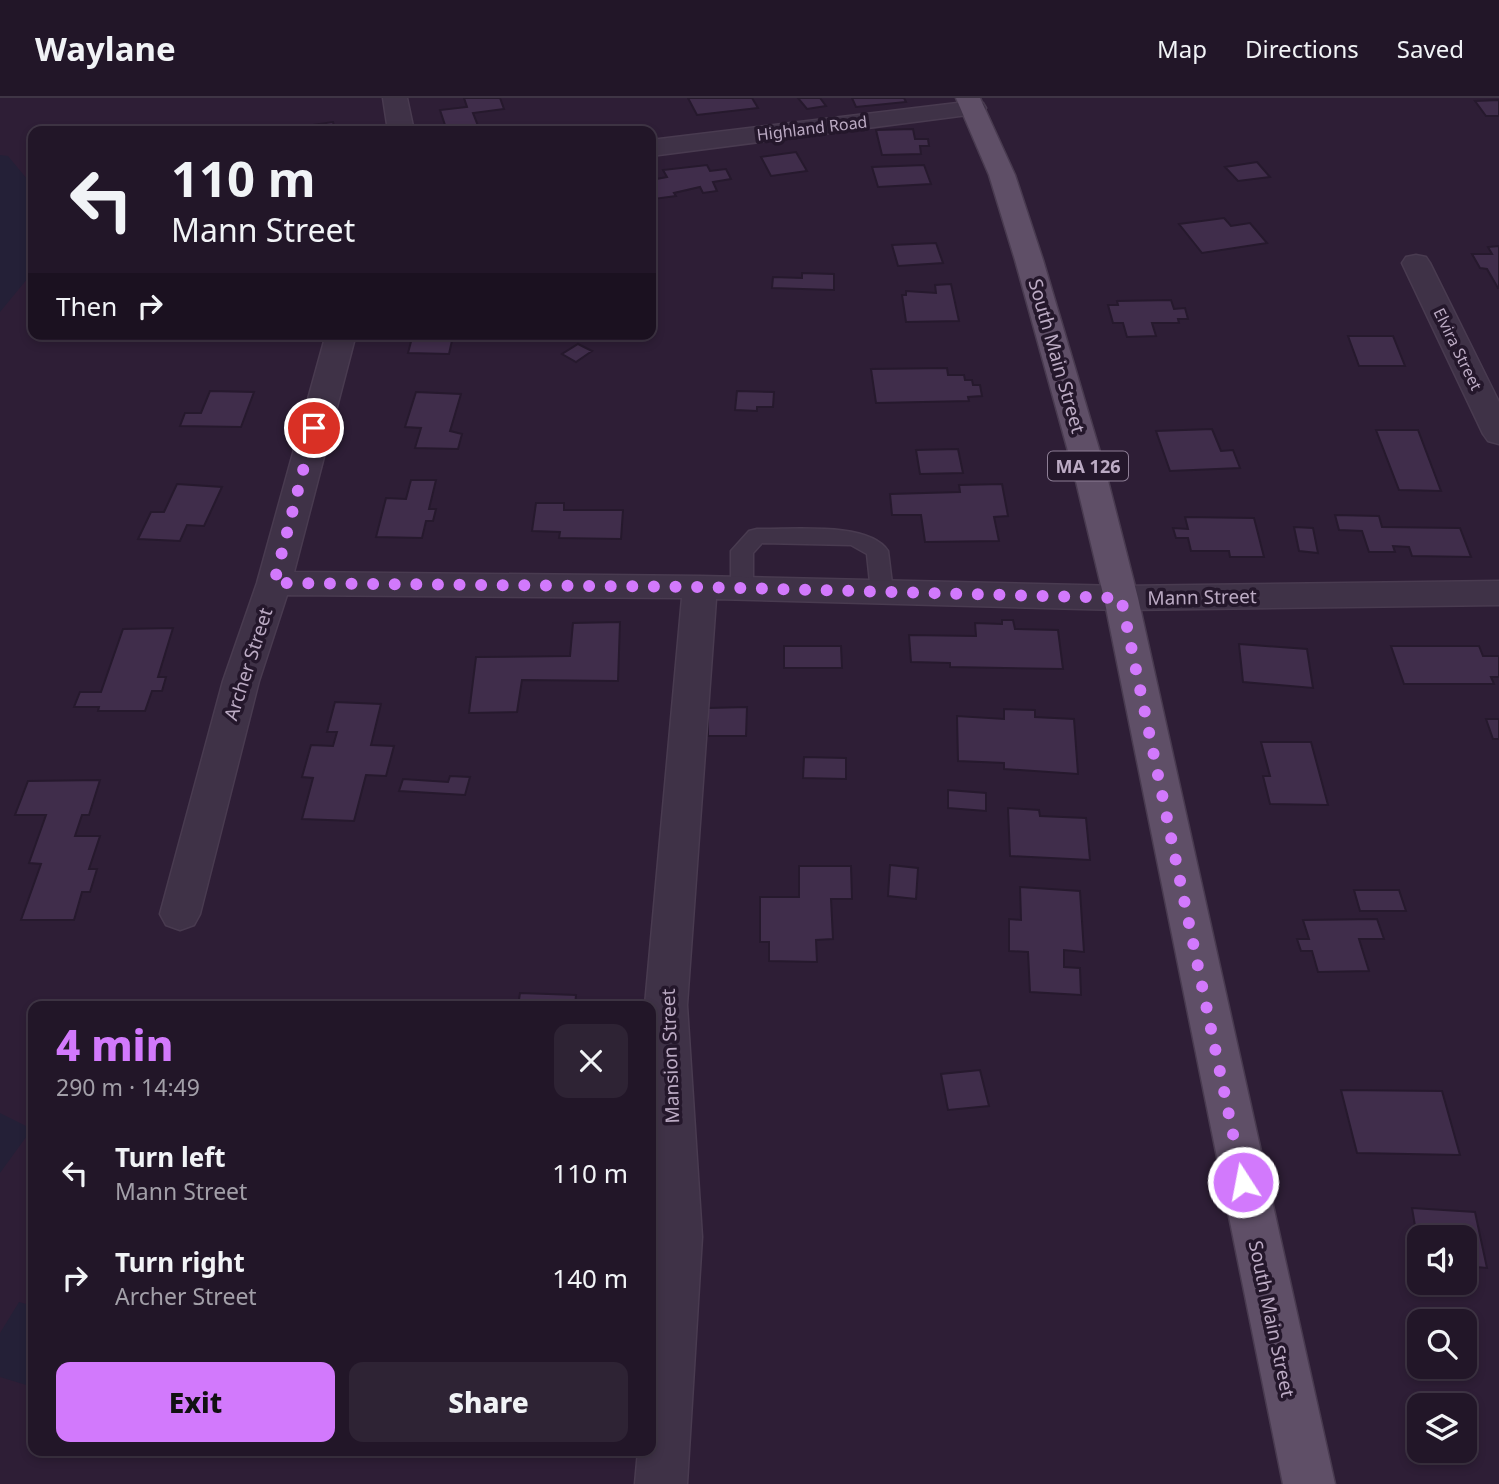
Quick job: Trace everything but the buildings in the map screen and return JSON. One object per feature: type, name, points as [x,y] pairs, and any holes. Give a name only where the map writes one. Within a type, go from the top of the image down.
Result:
[{"type":"main road","name":"South Main Street","points":[[971,103],[1002,175],[1032,272],[1089,469],[1121,598],[1309,1484]]},
{"type":"street","points":[[395,98],[400,126]]},
{"type":"street","name":"Highland Road","points":[[656,147],[971,103]]},
{"type":"street","name":"Elvira Street","points":[[1416,263],[1499,434]]},
{"type":"street","name":"Archer Street","points":[[180,914],[241,681],[274,583],[339,340]]},
{"type":"street","name":"Mann Street","points":[[274,583],[700,587],[1121,598],[1499,593]]},
{"type":"street","name":"Mansion Street","points":[[661,1484],[678,1237],[666,1005],[700,587]]},
{"type":"lane","points":[[742,588],[742,551],[757,536],[855,538],[877,551],[882,592]]},
{"type":"shaded area","points":[[0,155],[8,156],[28,180],[28,278],[0,312]]},
{"type":"shaded area","points":[[0,1113],[28,1127],[28,1134],[0,1173]]},
{"type":"shaded area","points":[[19,1302],[28,1305],[28,1385],[0,1377],[0,1333]]},
{"type":"route","points":[[314,428],[274,583],[700,587],[1121,598],[1243,1182]]}]
